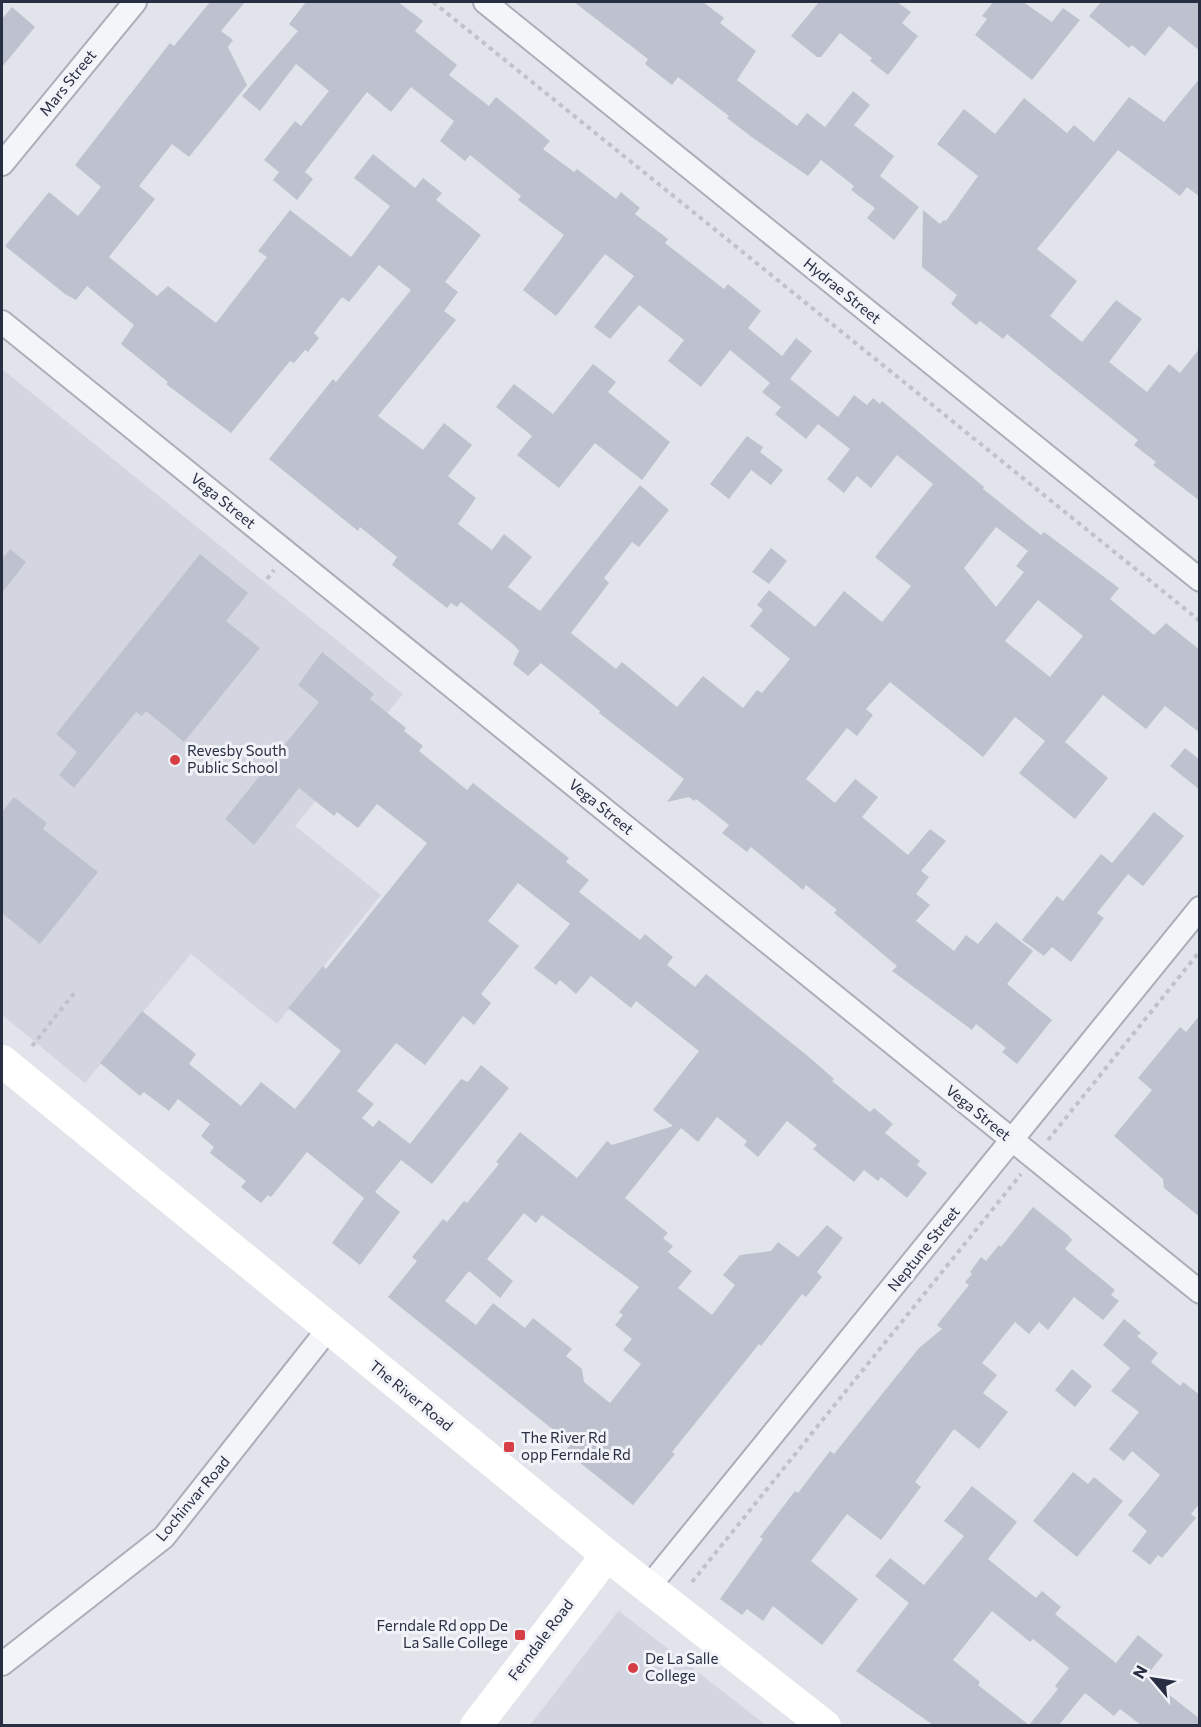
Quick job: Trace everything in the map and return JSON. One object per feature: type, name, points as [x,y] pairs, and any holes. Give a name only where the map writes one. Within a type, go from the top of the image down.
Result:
[{"type":"main road","name":"The River Road","points":[[2,1061],[607,1556],[825,1725]]},
{"type":"main road","name":"Ferndale Road","points":[[476,1725],[607,1556]]},
{"type":"street","name":"Mars Street","points":[[2,164],[135,2]]},
{"type":"street","name":"Hydrae Street","points":[[485,2],[1200,580]]},
{"type":"street","name":"Vega Street","points":[[2,322],[1200,1292]]},
{"type":"street","name":"Neptune Street","points":[[648,1588],[1200,908]]},
{"type":"street","name":"Lochinvar Road","points":[[2,1664],[164,1537],[329,1328]]},
{"type":"path","points":[[433,2],[1200,621]]},
{"type":"path","points":[[692,1582],[1200,951]]},
{"type":"path","points":[[32,1046],[75,992]]},
{"type":"shaded area","name":"Revesby South Public School","points":[[2,369],[403,694],[295,826],[381,895],[277,1024],[191,954],[85,1083],[2,1015]]},
{"type":"shaded area","name":"De La Salle College","points":[[619,1611],[766,1725],[530,1725]]},
{"type":"building","points":[[210,2],[245,2],[221,31],[233,40],[228,47],[247,85],[189,157],[172,144],[139,186],[155,199],[109,257],[157,296],[168,286],[216,323],[267,257],[258,251],[290,210],[351,257],[390,206],[354,178],[373,154],[415,188],[423,178],[442,193],[436,200],[481,235],[445,282],[458,292],[444,311],[456,320],[378,416],[423,450],[444,423],[472,445],[448,476],[476,498],[458,524],[492,550],[504,534],[532,557],[508,587],[540,611],[640,485],[669,510],[639,547],[632,542],[604,578],[609,583],[571,633],[616,669],[622,662],[677,707],[703,676],[743,708],[757,690],[762,693],[790,659],[750,626],[763,610],[757,605],[769,590],[815,627],[844,591],[882,622],[911,586],[875,557],[933,484],[897,455],[871,488],[857,476],[844,493],[827,479],[850,449],[818,424],[806,439],[775,414],[781,407],[762,392],[770,383],[730,350],[701,387],[668,361],[684,340],[639,305],[610,339],[594,327],[634,276],[605,254],[556,316],[523,290],[564,235],[518,200],[521,196],[470,155],[465,161],[440,141],[454,121],[411,87],[391,112],[367,92],[305,172],[313,179],[297,200],[273,180],[279,172],[264,160],[295,121],[301,126],[329,91],[296,64],[260,111],[242,96],[298,31],[289,24],[306,2],[398,2],[423,21],[415,31],[457,65],[449,75],[489,106],[496,97],[550,141],[543,149],[574,172],[577,169],[616,199],[621,192],[640,208],[635,214],[668,239],[665,243],[724,289],[728,284],[761,311],[748,328],[782,356],[796,338],[812,351],[790,379],[838,417],[854,395],[867,405],[873,398],[880,404],[882,401],[984,487],[983,489],[1041,535],[1044,532],[1119,588],[1110,599],[1154,635],[1166,623],[1200,650],[1200,733],[1165,706],[1146,729],[1103,695],[1065,742],[1108,778],[1075,819],[1019,773],[1045,741],[1015,717],[983,757],[890,682],[866,709],[873,715],[857,736],[847,728],[806,779],[835,803],[855,779],[878,797],[862,817],[908,855],[930,829],[946,841],[921,871],[929,877],[916,894],[930,905],[916,921],[954,951],[966,935],[978,944],[996,922],[1033,951],[1007,984],[1052,1020],[1017,1064],[1002,1052],[1006,1048],[976,1024],[972,1030],[892,971],[897,966],[834,913],[837,910],[806,885],[803,890],[751,847],[747,852],[722,833],[729,825],[696,799],[694,801],[689,797],[667,802],[684,779],[599,713],[600,711],[541,663],[528,676],[513,664],[519,651],[514,645],[461,602],[457,607],[451,603],[447,608],[392,565],[397,557],[360,527],[358,531],[269,459],[333,379],[336,382],[411,290],[379,265],[349,302],[342,297],[314,333],[319,338],[308,352],[305,350],[294,363],[290,361],[231,433],[166,384],[168,382],[121,344],[134,325],[87,286],[76,300],[65,294],[5,246],[49,192],[78,216],[101,187],[75,165],[170,43],[174,46]],"holes":[[[996,527],[1028,551],[1016,566],[1024,572],[996,607],[964,568]],[[1038,600],[1083,636],[1050,677],[1005,641]]]},
{"type":"building","points":[[574,2],[703,2],[724,18],[720,23],[756,51],[737,80],[797,126],[807,113],[825,127],[853,91],[870,105],[854,125],[894,156],[880,176],[919,207],[894,240],[867,218],[875,208],[851,190],[854,186],[821,160],[808,176],[753,138],[727,118],[729,116],[678,77],[672,85],[645,64],[648,59]]},
{"type":"building","points":[[819,2],[897,2],[911,12],[902,23],[918,36],[888,75],[870,61],[872,58],[840,33],[821,57],[817,57],[791,36]]},
{"type":"building","points":[[993,2],[1023,2],[1052,22],[1063,8],[1080,20],[1032,80],[975,35],[987,19],[982,16]]},
{"type":"building","points":[[1101,2],[1200,2],[1200,51],[1169,26],[1145,56],[1132,45],[1129,48],[1089,16]]},
{"type":"building","points":[[12,7],[35,27],[2,67],[2,19]]},
{"type":"building","points":[[1200,78],[1200,197],[1187,187],[1180,196],[1118,150],[1037,249],[1077,281],[1050,316],[1082,342],[1116,300],[1142,319],[1109,362],[1147,392],[1169,364],[1180,373],[1200,348],[1200,501],[1153,465],[1156,462],[1134,445],[1138,440],[1007,334],[1003,339],[980,321],[976,325],[951,304],[957,295],[922,267],[923,210],[940,224],[946,221],[978,176],[937,144],[964,109],[995,134],[1024,98],[1067,133],[1074,125],[1094,142],[1129,97],[1164,122]]},
{"type":"building","points":[[593,364],[616,382],[608,392],[670,442],[642,480],[595,443],[559,488],[517,455],[532,436],[496,407],[514,384],[553,414]]},
{"type":"building","points":[[747,436],[763,447],[760,452],[783,470],[771,485],[751,470],[729,499],[710,484]]},
{"type":"building","points":[[771,548],[787,561],[769,584],[752,572]]},
{"type":"building","points":[[10,549],[26,562],[2,593],[2,559]]},
{"type":"building","points":[[200,554],[248,593],[226,621],[260,648],[184,742],[146,711],[142,716],[136,712],[74,788],[59,775],[77,752],[56,734]]},
{"type":"building","points":[[322,652],[374,694],[370,699],[406,728],[404,731],[423,746],[419,751],[467,790],[473,783],[569,858],[566,862],[589,880],[579,892],[640,940],[645,934],[673,957],[667,965],[695,987],[706,974],[809,1057],[834,1079],[832,1081],[870,1112],[874,1108],[893,1124],[885,1133],[920,1161],[917,1165],[927,1173],[907,1198],[881,1177],[878,1181],[864,1170],[854,1182],[813,1149],[817,1145],[787,1121],[758,1157],[744,1145],[747,1141],[717,1117],[698,1142],[681,1128],[625,1198],[668,1233],[663,1238],[673,1246],[668,1252],[692,1271],[678,1288],[712,1315],[735,1285],[723,1275],[740,1255],[771,1251],[778,1242],[798,1257],[827,1225],[843,1238],[817,1272],[822,1277],[806,1297],[802,1294],[761,1346],[759,1344],[672,1452],[675,1454],[633,1505],[569,1454],[570,1451],[567,1449],[571,1444],[388,1297],[417,1261],[412,1257],[443,1219],[447,1222],[464,1201],[467,1203],[499,1164],[496,1162],[520,1132],[577,1178],[607,1141],[612,1145],[673,1126],[653,1110],[699,1051],[636,1001],[631,1008],[591,976],[576,994],[560,980],[556,985],[534,968],[570,924],[518,883],[488,921],[519,946],[481,994],[491,1003],[474,1025],[463,1016],[425,1065],[396,1043],[357,1091],[374,1104],[362,1118],[373,1127],[379,1120],[410,1144],[461,1079],[468,1082],[481,1065],[509,1088],[432,1184],[401,1160],[375,1192],[400,1212],[360,1265],[332,1243],[364,1198],[307,1152],[271,1197],[268,1195],[261,1203],[241,1187],[246,1181],[210,1153],[214,1147],[201,1136],[210,1124],[178,1099],[169,1111],[144,1092],[140,1096],[100,1063],[142,1011],[196,1054],[189,1064],[241,1106],[261,1082],[295,1109],[341,1051],[288,1008],[323,966],[326,969],[427,843],[377,804],[358,828],[337,812],[334,816],[299,788],[254,845],[225,819],[319,702],[298,685]],"holes":[[[524,1213],[536,1223],[542,1215],[639,1287],[619,1312],[623,1315],[615,1325],[632,1339],[623,1350],[641,1364],[610,1403],[584,1382],[582,1369],[566,1356],[572,1349],[533,1318],[525,1328],[493,1303],[476,1325],[445,1301],[469,1271],[500,1298],[513,1281],[487,1259]]]},
{"type":"building","points":[[1185,748],[1200,760],[1200,790],[1170,766]]},
{"type":"building","points":[[14,797],[47,823],[43,829],[98,872],[40,944],[2,913],[2,812]]},
{"type":"building","points":[[1154,812],[1184,836],[1143,886],[1128,874],[1097,913],[1104,918],[1071,962],[1052,947],[1044,956],[1022,940],[1057,896],[1063,901],[1101,854],[1112,863]]},
{"type":"building","points":[[1200,1015],[1200,1217],[1164,1188],[1163,1179],[1114,1136],[1152,1090],[1138,1078],[1180,1027],[1186,1032]]},
{"type":"building","points":[[1033,1207],[1068,1235],[1072,1240],[1065,1249],[1115,1290],[1111,1295],[1119,1301],[1103,1320],[1074,1297],[1048,1330],[1039,1322],[1029,1334],[1015,1322],[982,1363],[997,1375],[983,1393],[1008,1412],[979,1449],[954,1429],[915,1482],[921,1487],[881,1540],[847,1514],[811,1561],[858,1599],[822,1645],[773,1606],[763,1621],[747,1609],[742,1615],[720,1599],[763,1539],[760,1537],[795,1491],[798,1493],[830,1451],[834,1454],[919,1348],[942,1329],[937,1325],[969,1285],[965,1282],[981,1257],[986,1261],[999,1245],[1001,1247]]},
{"type":"building","points":[[1124,1319],[1141,1333],[1137,1336],[1158,1353],[1151,1362],[1180,1386],[1183,1382],[1200,1395],[1200,1503],[1191,1514],[1196,1518],[1162,1558],[1158,1555],[1150,1565],[1132,1551],[1147,1531],[1128,1515],[1160,1475],[1132,1451],[1124,1461],[1109,1449],[1139,1412],[1111,1391],[1130,1368],[1103,1345]]},
{"type":"building","points":[[1072,1369],[1092,1386],[1075,1407],[1055,1390]]},
{"type":"building","points":[[1073,1472],[1088,1484],[1094,1477],[1123,1501],[1077,1557],[1033,1521]]},
{"type":"building","points":[[972,1486],[1017,1522],[988,1559],[1036,1598],[1042,1591],[1061,1607],[1055,1614],[1116,1663],[1138,1635],[1163,1655],[1147,1675],[1200,1719],[1200,1725],[1141,1725],[1120,1709],[1114,1716],[1085,1693],[1059,1725],[1029,1725],[933,1725],[856,1671],[909,1603],[875,1576],[890,1558],[924,1585],[964,1536],[944,1521]],"holes":[[[992,1611],[1030,1642],[1033,1639],[1069,1668],[1055,1686],[1058,1689],[1029,1725],[978,1685],[980,1682],[953,1660]]]},
{"type":"place","name":"Revesby South Public School","points":[[175,760]]},
{"type":"place","name":"The River Rd opp Ferndale Rd","points":[[509,1447]]},
{"type":"place","name":"Ferndale Rd opp De La Salle College","points":[[520,1635]]},
{"type":"place","name":"De La Salle College","points":[[633,1668]]}]
